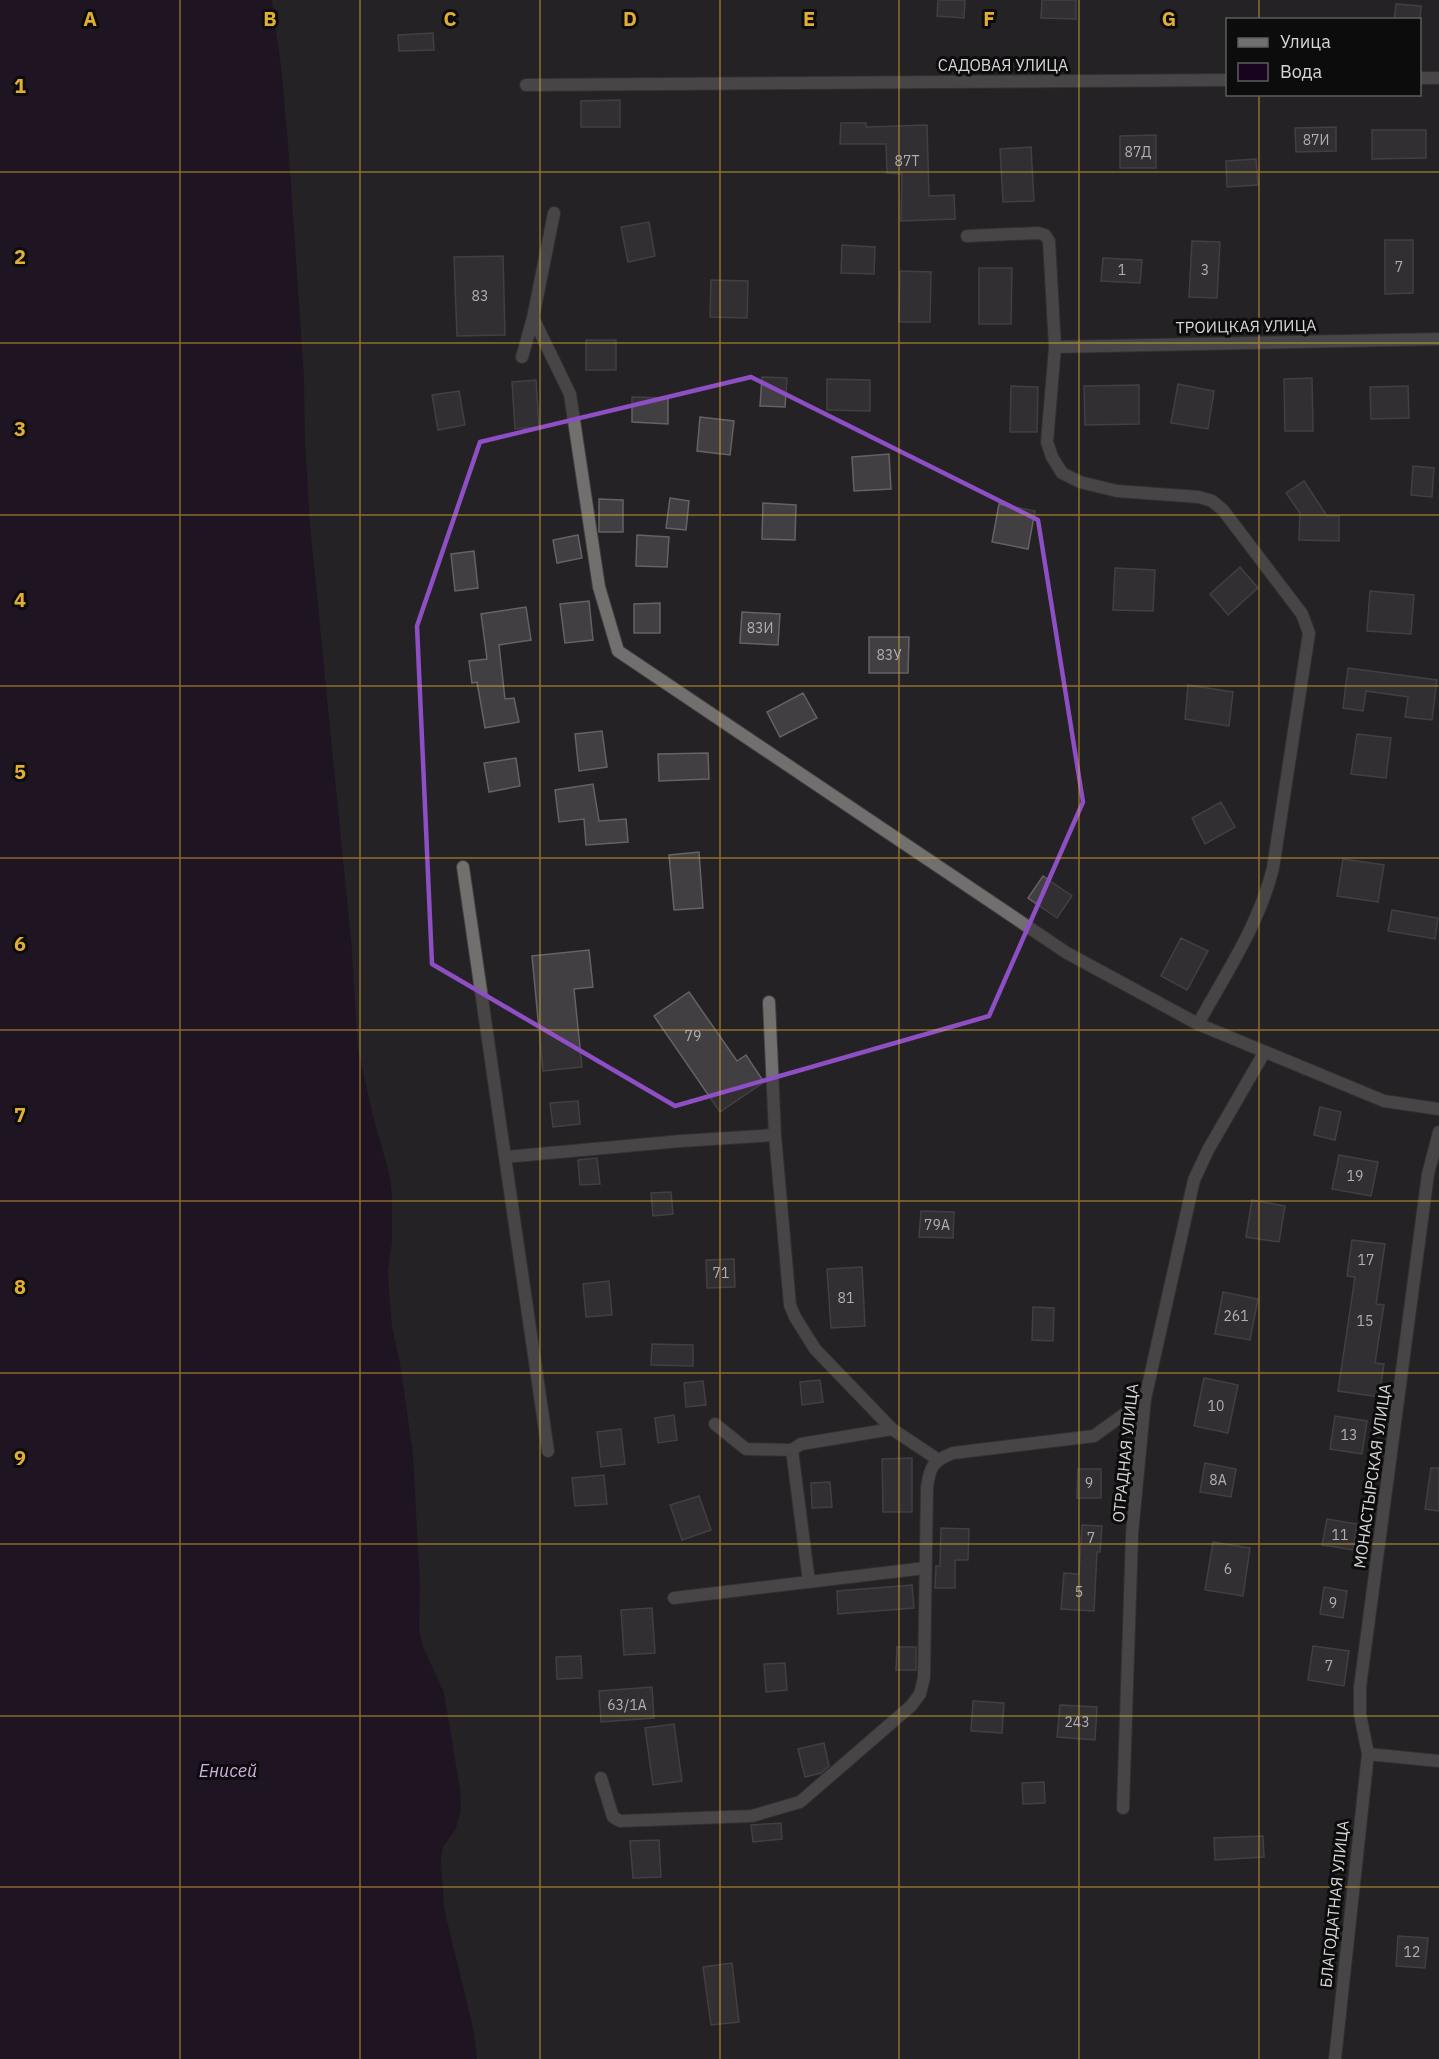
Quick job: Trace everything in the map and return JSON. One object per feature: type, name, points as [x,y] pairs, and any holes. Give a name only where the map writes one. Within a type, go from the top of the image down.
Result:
[{"type":"street","points":[[1421,78],[1439,78]]},
{"type":"street","name":"САДОВАЯ УЛИЦА","points":[[526,86],[1226,80]]},
{"type":"street","points":[[522,357],[533,318],[554,213]]},
{"type":"street","points":[[967,236],[1038,233],[1045,235],[1049,241],[1054,346],[1047,442],[1052,457],[1062,472],[1080,482],[1117,491],[1198,497],[1212,501],[1222,510],[1302,614],[1308,633],[1273,868],[1266,896],[1258,915],[1198,1024]]},
{"type":"street","points":[[533,318],[570,394],[599,587],[618,651],[1067,953],[1198,1024],[1264,1053],[1384,1101],[1439,1109]]},
{"type":"street","name":"ТРОИЦКАЯ УЛИЦА","points":[[1054,346],[1439,339]]},
{"type":"street","points":[[463,867],[549,1451]]},
{"type":"street","points":[[769,1002],[775,1135],[789,1305],[815,1348],[892,1429],[937,1459]]},
{"type":"street","name":"ОТРАДНАЯ УЛИЦА","points":[[1123,1808],[1132,1534],[1145,1400],[1194,1180],[1208,1150],[1264,1053]]},
{"type":"street","name":"МОНАСТЫРСКАЯ УЛИЦА","points":[[1368,1754],[1360,1714],[1360,1687],[1428,1174],[1439,1132]]},
{"type":"street","points":[[505,1157],[775,1135]]},
{"type":"street","points":[[601,1778],[613,1817],[620,1821],[752,1816],[800,1802],[911,1706],[920,1694],[924,1677],[927,1487],[929,1472],[937,1459],[953,1453],[1094,1436],[1145,1400]]},
{"type":"street","points":[[715,1424],[746,1449],[792,1450],[801,1444],[892,1429]]},
{"type":"street","points":[[792,1450],[809,1582]]},
{"type":"street","points":[[674,1598],[925,1568]]},
{"type":"street","points":[[1368,1754],[1439,1761]]},
{"type":"street","name":"БЛАГОДАТНАЯ УЛИЦА","points":[[1335,2059],[1368,1754]]},
{"type":"highlighted area","points":[[751,377],[1038,520],[1083,802],[989,1016],[675,1106],[432,964],[417,626],[480,442]]},
{"type":"water","name":"Енисей","points":[[0,0],[272,0],[282,74],[289,156],[304,377],[310,525],[352,950],[358,1049],[373,1116],[389,1172],[392,1194],[389,1292],[392,1327],[400,1363],[413,1455],[420,1585],[419,1627],[422,1644],[444,1693],[460,1789],[461,1810],[456,1828],[443,1847],[441,1859],[444,1908],[474,2032],[477,2059],[0,2059]]},
{"type":"building","points":[[938,0],[965,0],[964,18],[937,16]]},
{"type":"building","points":[[1042,0],[1076,0],[1076,19],[1041,18]]},
{"type":"building","points":[[1396,4],[1421,6],[1420,18],[1394,18]]},
{"type":"building","points":[[433,33],[434,50],[399,51],[398,35]]},
{"type":"building","points":[[620,100],[620,127],[581,127],[581,101]]},
{"type":"building","points":[[841,123],[866,123],[866,127],[927,125],[929,196],[954,195],[955,219],[901,221],[902,174],[887,173],[886,144],[840,144]]},
{"type":"building","points":[[1336,127],[1336,151],[1296,152],[1295,128]]},
{"type":"building","points":[[1372,130],[1426,130],[1426,158],[1372,159]]},
{"type":"building","points":[[1156,135],[1156,168],[1120,168],[1120,136]]},
{"type":"building","points":[[1031,147],[1034,201],[1003,202],[1000,149]]},
{"type":"building","points":[[1256,159],[1258,185],[1227,187],[1226,161]]},
{"type":"building","points":[[649,222],[655,256],[628,262],[621,227]]},
{"type":"building","points":[[1385,240],[1413,240],[1413,293],[1385,294]]},
{"type":"building","points":[[1192,241],[1220,242],[1217,298],[1189,297]]},
{"type":"building","points":[[842,245],[875,247],[874,274],[841,273]]},
{"type":"building","points":[[503,256],[505,335],[457,336],[454,257]]},
{"type":"building","points":[[1103,258],[1142,260],[1140,283],[1101,281]]},
{"type":"building","points":[[979,268],[1012,268],[1011,324],[979,324]]},
{"type":"building","points":[[900,271],[931,272],[930,322],[899,322]]},
{"type":"building","points":[[711,280],[748,281],[747,318],[710,317]]},
{"type":"building","points":[[586,340],[616,340],[616,370],[586,370]]},
{"type":"building","points":[[762,377],[787,378],[785,407],[760,406]]},
{"type":"building","points":[[1312,378],[1313,431],[1285,431],[1284,379]]},
{"type":"building","points":[[827,379],[870,380],[870,411],[827,410]]},
{"type":"building","points":[[536,380],[539,427],[515,429],[512,382]]},
{"type":"building","points":[[1178,384],[1214,391],[1208,429],[1171,423]]},
{"type":"building","points":[[1139,385],[1139,424],[1085,425],[1084,386]]},
{"type":"building","points":[[1011,386],[1038,387],[1037,432],[1010,432]]},
{"type":"building","points":[[1408,386],[1409,418],[1371,419],[1370,387]]},
{"type":"building","points":[[459,391],[465,425],[438,430],[432,395]]},
{"type":"building","points":[[632,397],[668,398],[668,424],[632,422]]},
{"type":"building","points":[[700,417],[734,421],[730,455],[697,451]]},
{"type":"building","points":[[889,454],[891,489],[854,491],[852,457]]},
{"type":"building","points":[[1413,466],[1434,468],[1432,497],[1411,495]]},
{"type":"building","points":[[1304,481],[1327,516],[1339,516],[1339,541],[1299,540],[1300,513],[1286,493]]},
{"type":"building","points":[[670,498],[689,501],[686,530],[666,528]]},
{"type":"building","points":[[599,499],[623,500],[623,532],[599,532]]},
{"type":"building","points":[[763,503],[796,505],[795,540],[762,539]]},
{"type":"building","points":[[999,504],[1035,511],[1028,549],[992,542]]},
{"type":"building","points":[[578,535],[582,558],[557,563],[553,540]]},
{"type":"building","points":[[637,535],[669,537],[667,567],[636,566]]},
{"type":"building","points":[[474,551],[478,588],[455,591],[451,554]]},
{"type":"building","points":[[1240,567],[1258,588],[1228,615],[1210,594]]},
{"type":"building","points":[[1115,568],[1155,570],[1153,611],[1113,610]]},
{"type":"building","points":[[1370,591],[1414,595],[1411,634],[1367,631]]},
{"type":"building","points":[[589,601],[593,640],[565,643],[560,604]]},
{"type":"building","points":[[660,603],[660,633],[634,633],[634,604]]},
{"type":"building","points":[[526,607],[531,640],[499,645],[505,699],[514,698],[519,722],[485,728],[477,682],[472,683],[469,661],[487,659],[481,614]]},
{"type":"building","points":[[742,612],[780,614],[778,645],[740,643]]},
{"type":"building","points":[[869,637],[909,637],[908,673],[869,673]]},
{"type":"building","points":[[1348,668],[1437,680],[1432,720],[1405,717],[1408,697],[1366,691],[1363,711],[1343,708]]},
{"type":"building","points":[[1188,685],[1233,692],[1229,726],[1185,719]]},
{"type":"building","points":[[803,693],[817,718],[780,737],[767,712]]},
{"type":"building","points":[[602,731],[607,767],[579,771],[575,734]]},
{"type":"building","points":[[1357,734],[1391,738],[1386,778],[1351,774]]},
{"type":"building","points":[[708,753],[709,779],[659,781],[658,754]]},
{"type":"building","points":[[516,758],[520,786],[489,792],[484,763]]},
{"type":"building","points":[[593,784],[599,821],[626,819],[628,842],[586,845],[584,819],[559,822],[555,790]]},
{"type":"building","points":[[1221,802],[1235,827],[1205,844],[1192,818]]},
{"type":"building","points":[[699,852],[703,908],[674,910],[669,855]]},
{"type":"building","points":[[1343,859],[1384,865],[1378,902],[1337,896]]},
{"type":"building","points":[[1043,876],[1072,896],[1057,918],[1028,898]]},
{"type":"building","points":[[1392,910],[1438,918],[1435,939],[1388,931]]},
{"type":"building","points":[[1181,938],[1208,951],[1187,990],[1161,976]]},
{"type":"building","points":[[589,950],[593,987],[574,989],[582,1067],[543,1071],[532,956]]},
{"type":"building","points":[[689,992],[737,1061],[746,1055],[764,1082],[720,1112],[654,1016]]},
{"type":"building","points":[[578,1101],[580,1124],[553,1127],[550,1103]]},
{"type":"building","points":[[1320,1107],[1341,1112],[1335,1140],[1314,1135]]},
{"type":"building","points":[[1339,1155],[1378,1162],[1371,1196],[1332,1189]]},
{"type":"building","points":[[597,1158],[600,1184],[580,1185],[578,1160]]},
{"type":"building","points":[[671,1192],[673,1214],[653,1216],[651,1193]]},
{"type":"building","points":[[1252,1200],[1285,1206],[1279,1242],[1246,1237]]},
{"type":"building","points":[[921,1211],[954,1212],[953,1238],[919,1237]]},
{"type":"building","points":[[1352,1240],[1385,1244],[1376,1304],[1384,1305],[1375,1363],[1384,1364],[1379,1397],[1338,1391],[1355,1277],[1347,1276]]},
{"type":"building","points":[[734,1259],[735,1287],[707,1288],[706,1260]]},
{"type":"building","points":[[862,1267],[865,1326],[831,1328],[827,1269]]},
{"type":"building","points":[[609,1281],[612,1315],[586,1317],[583,1284]]},
{"type":"building","points":[[1223,1292],[1258,1299],[1250,1340],[1215,1334]]},
{"type":"building","points":[[1033,1307],[1054,1308],[1053,1341],[1032,1340]]},
{"type":"building","points":[[652,1344],[693,1345],[693,1366],[651,1365]]},
{"type":"building","points":[[1204,1378],[1238,1385],[1228,1433],[1194,1426]]},
{"type":"building","points":[[820,1380],[823,1402],[802,1405],[800,1382]]},
{"type":"building","points":[[703,1381],[706,1405],[686,1407],[684,1383]]},
{"type":"building","points":[[674,1415],[677,1440],[658,1443],[655,1418]]},
{"type":"building","points":[[1335,1416],[1367,1421],[1362,1454],[1330,1449]]},
{"type":"building","points":[[621,1429],[625,1464],[601,1467],[597,1432]]},
{"type":"building","points":[[912,1458],[912,1512],[883,1512],[882,1459]]},
{"type":"building","points":[[1205,1463],[1236,1469],[1231,1497],[1200,1492]]},
{"type":"building","points":[[1431,1468],[1439,1468],[1439,1511],[1425,1509]]},
{"type":"building","points":[[1078,1469],[1101,1469],[1101,1498],[1077,1498]]},
{"type":"building","points":[[604,1475],[607,1504],[575,1506],[572,1478]]},
{"type":"building","points":[[830,1482],[832,1507],[812,1508],[811,1483]]},
{"type":"building","points":[[699,1496],[711,1530],[682,1540],[670,1505]]},
{"type":"building","points":[[1327,1519],[1357,1524],[1353,1550],[1322,1545]]},
{"type":"building","points":[[1082,1525],[1102,1526],[1100,1552],[1097,1552],[1094,1611],[1061,1609],[1064,1573],[1079,1574]]},
{"type":"building","points":[[941,1528],[969,1529],[968,1560],[955,1560],[955,1588],[935,1588],[936,1566],[940,1566]]},
{"type":"building","points":[[1213,1542],[1250,1548],[1243,1596],[1205,1590]]},
{"type":"building","points":[[912,1585],[914,1608],[838,1614],[837,1591]]},
{"type":"building","points":[[1324,1587],[1347,1591],[1343,1618],[1320,1614]]},
{"type":"building","points":[[652,1608],[655,1653],[624,1655],[621,1610]]},
{"type":"building","points":[[1313,1646],[1349,1651],[1344,1686],[1308,1680]]},
{"type":"building","points":[[897,1647],[916,1647],[916,1670],[896,1670]]},
{"type":"building","points":[[581,1656],[582,1678],[557,1679],[556,1657]]},
{"type":"building","points":[[785,1663],[787,1690],[766,1692],[764,1664]]},
{"type":"building","points":[[652,1687],[654,1718],[601,1722],[599,1691]]},
{"type":"building","points":[[973,1701],[1004,1703],[1002,1733],[971,1731]]},
{"type":"building","points":[[1060,1705],[1097,1707],[1095,1740],[1057,1737]]},
{"type":"building","points":[[674,1724],[682,1781],[653,1785],[645,1728]]},
{"type":"building","points":[[824,1743],[829,1766],[821,1773],[805,1777],[798,1749]]},
{"type":"building","points":[[1044,1782],[1045,1803],[1023,1804],[1022,1783]]},
{"type":"building","points":[[781,1823],[782,1839],[753,1842],[751,1825]]},
{"type":"building","points":[[1263,1836],[1264,1857],[1215,1860],[1214,1838]]},
{"type":"building","points":[[659,1840],[661,1877],[633,1878],[630,1841]]},
{"type":"building","points":[[1398,1936],[1428,1938],[1425,1968],[1396,1966]]},
{"type":"building","points":[[732,1963],[739,2022],[711,2025],[703,1967]]}]
